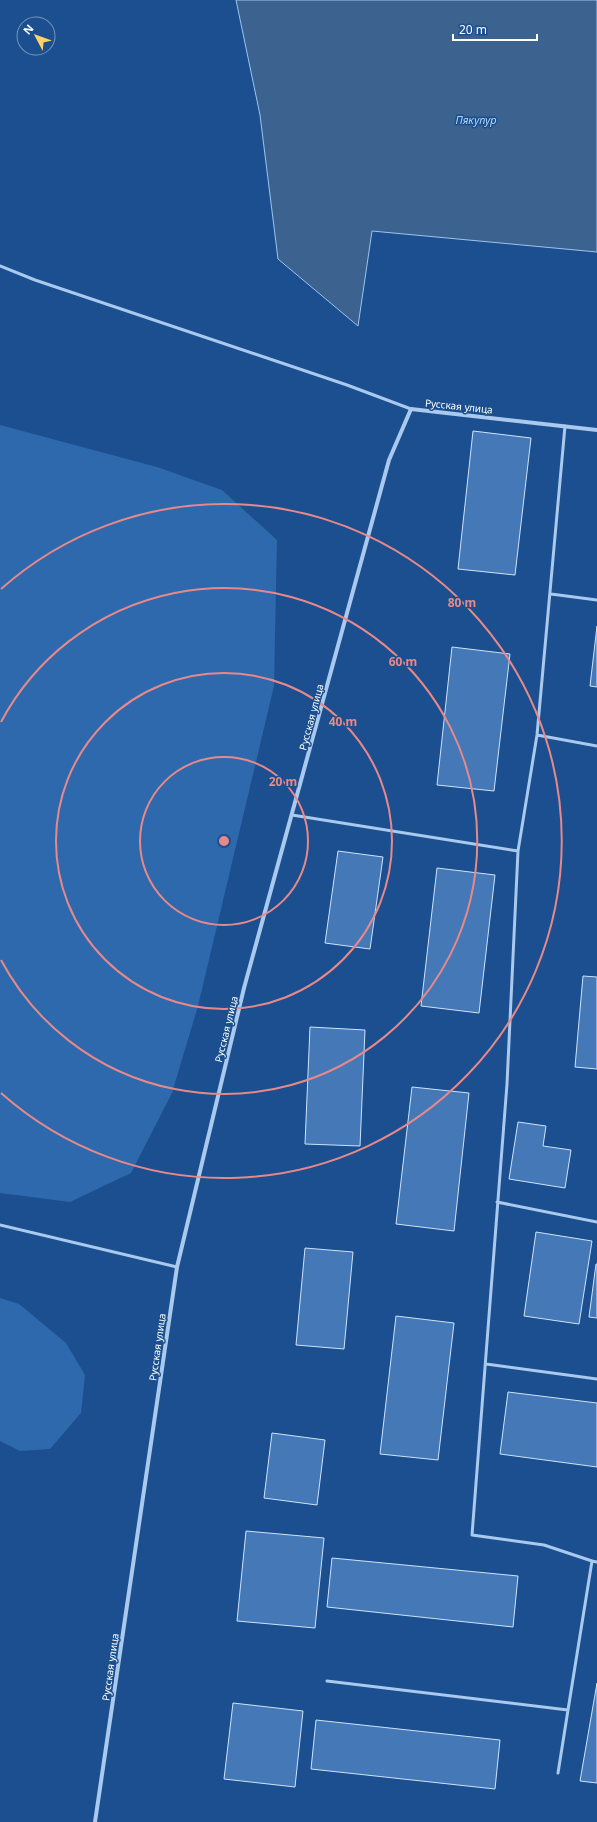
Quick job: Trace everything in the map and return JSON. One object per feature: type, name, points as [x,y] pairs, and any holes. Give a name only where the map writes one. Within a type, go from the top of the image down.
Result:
[{"type":"street","name":"Русская улица","points":[[96,1822],[177,1267],[244,988],[389,460],[410,409],[597,430]]},
{"type":"lane","points":[[0,266],[35,280],[347,385],[410,409]]},
{"type":"lane","points":[[565,426],[551,594],[537,734],[518,851],[507,1084],[472,1535],[544,1545],[597,1562]]},
{"type":"lane","points":[[551,594],[597,600]]},
{"type":"lane","points":[[537,734],[597,746]]},
{"type":"lane","points":[[292,815],[518,851]]},
{"type":"lane","points":[[497,1202],[597,1222]]},
{"type":"lane","points":[[0,1225],[177,1267]]},
{"type":"lane","points":[[486,1364],[597,1379]]},
{"type":"lane","points":[[558,1772],[592,1561]]},
{"type":"lane","points":[[327,1681],[568,1710]]},
{"type":"shaded area","points":[[0,425],[157,467],[222,490],[277,540],[274,686],[198,1006],[172,1093],[131,1173],[70,1202],[0,1193]]},
{"type":"shaded area","points":[[0,1298],[19,1304],[66,1343],[85,1375],[81,1413],[50,1449],[20,1451],[0,1441]]},
{"type":"water","name":"Пякупур","points":[[236,0],[597,0],[597,252],[372,231],[358,326],[278,259],[260,115]]},
{"type":"building","points":[[473,431],[531,438],[515,575],[458,569]]},
{"type":"building","points":[[597,626],[597,687],[590,686]]},
{"type":"building","points":[[452,647],[510,654],[494,791],[437,785]]},
{"type":"building","points":[[338,851],[383,857],[370,949],[325,943]]},
{"type":"building","points":[[437,868],[495,875],[479,1013],[421,1006]]},
{"type":"building","points":[[583,976],[597,977],[597,1069],[575,1067]]},
{"type":"building","points":[[310,1027],[365,1030],[360,1146],[305,1144]]},
{"type":"building","points":[[412,1087],[469,1093],[454,1231],[396,1224]]},
{"type":"building","points":[[518,1122],[546,1126],[543,1146],[571,1150],[565,1188],[509,1179]]},
{"type":"building","points":[[536,1232],[592,1241],[579,1324],[524,1316]]},
{"type":"building","points":[[305,1248],[353,1252],[344,1349],[296,1345]]},
{"type":"building","points":[[597,1264],[597,1318],[589,1317]]},
{"type":"building","points":[[396,1316],[454,1323],[438,1460],[380,1454]]},
{"type":"building","points":[[508,1392],[597,1403],[597,1467],[500,1454]]},
{"type":"building","points":[[272,1433],[325,1440],[317,1505],[264,1498]]},
{"type":"building","points":[[246,1531],[324,1538],[315,1628],[237,1621]]},
{"type":"building","points":[[332,1558],[518,1576],[513,1627],[327,1607]]},
{"type":"building","points":[[597,1683],[597,1783],[580,1781]]},
{"type":"building","points":[[233,1703],[303,1711],[295,1787],[224,1779]]},
{"type":"building","points":[[316,1720],[500,1740],[495,1789],[311,1769]]}]
